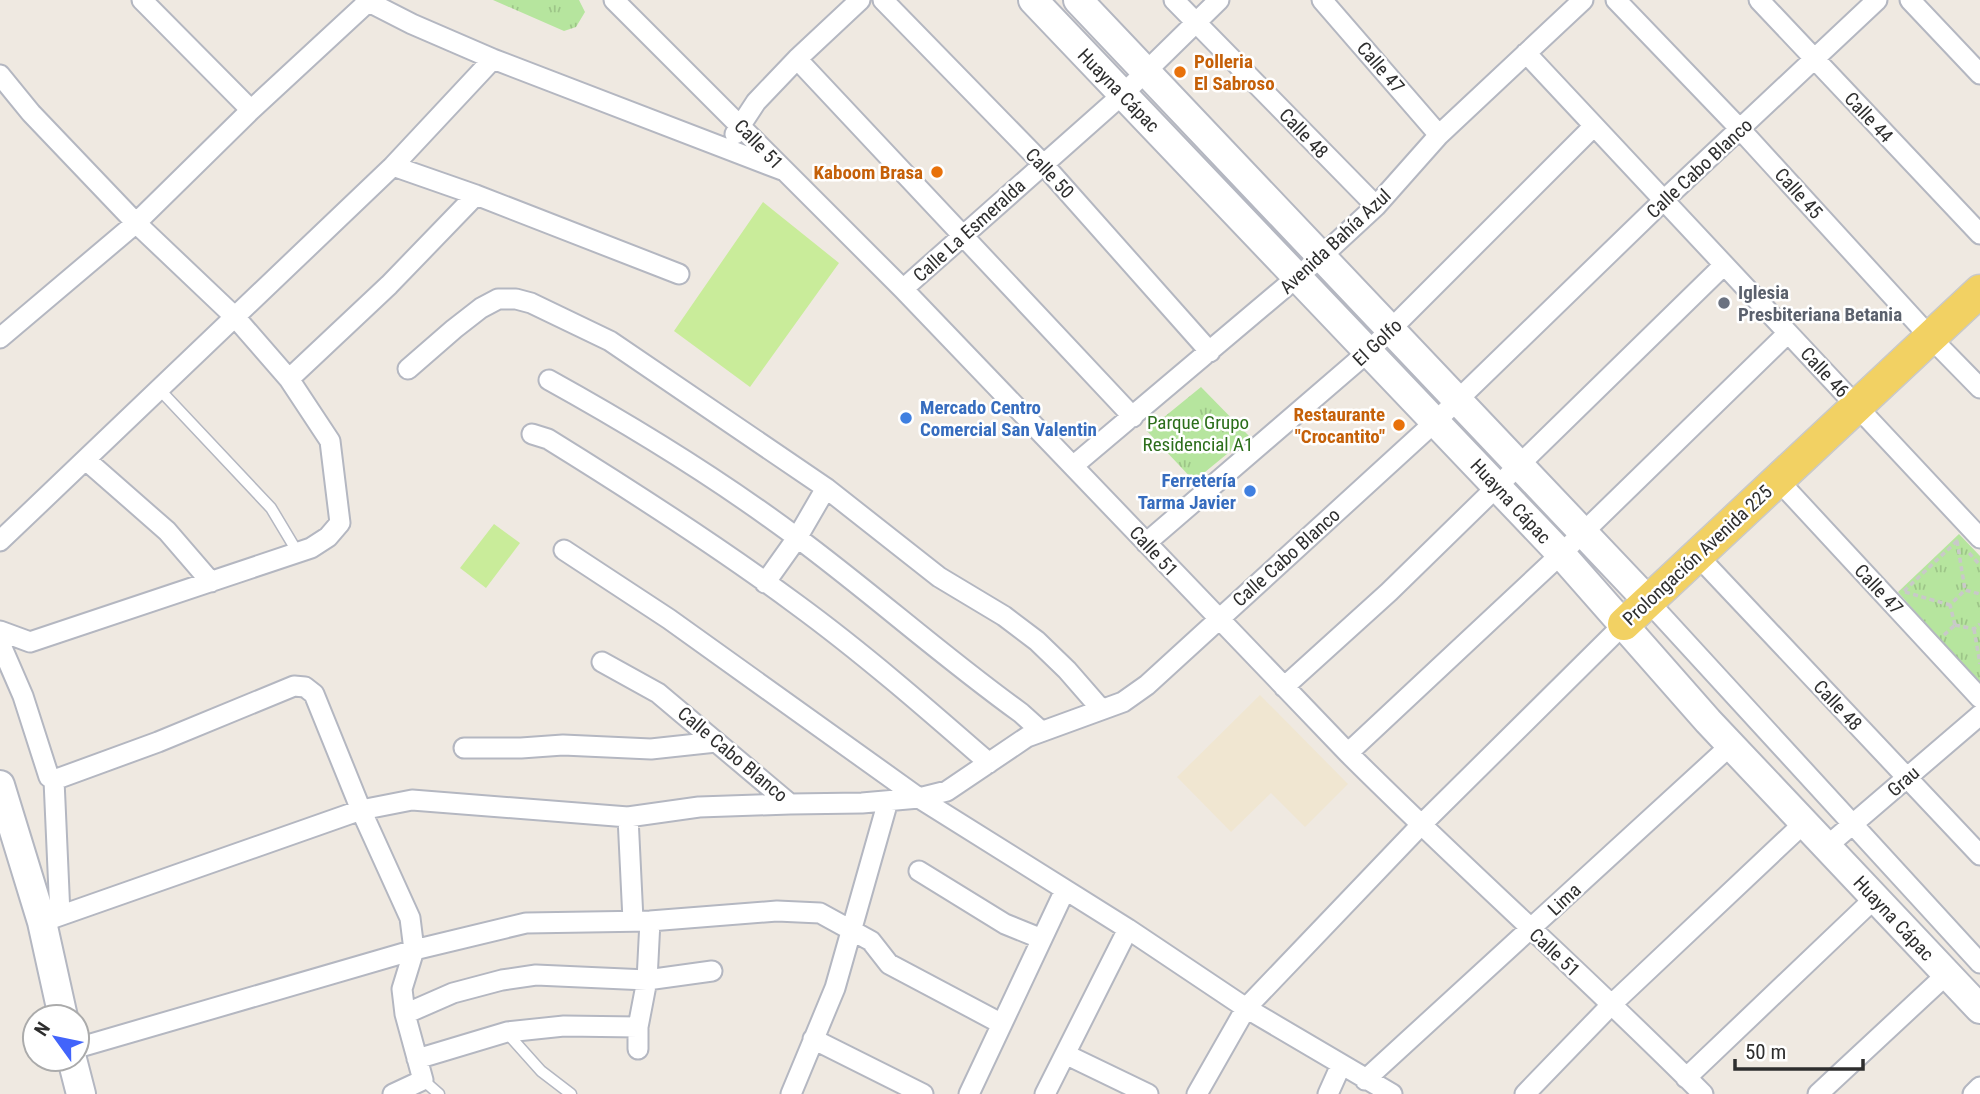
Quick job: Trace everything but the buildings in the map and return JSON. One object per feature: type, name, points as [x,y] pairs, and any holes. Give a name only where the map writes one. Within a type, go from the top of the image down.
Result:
[{"type":"main road","name":"Huayna Cápac","points":[[1033,0],[1561,554],[1803,824],[1980,1009]]},
{"type":"main road","name":"Huayna Cápac","points":[[1077,0],[1648,601]]},
{"type":"main road","name":"Prolongación Avenida 225","points":[[1624,624],[1980,290]]},
{"type":"main road","points":[[0,785],[51,919],[61,1003]]},
{"type":"main road","points":[[76,1073],[81,1094]]},
{"type":"street","points":[[142,0],[251,110]]},
{"type":"street","name":"Calle 51","points":[[614,0],[903,289],[1348,753],[1703,1094]]},
{"type":"street","points":[[716,145],[731,138],[757,102],[797,59],[860,0]]},
{"type":"street","name":"Calle 50","points":[[883,0],[1043,164],[1210,352]]},
{"type":"street","name":"Calle 48","points":[[1174,0],[1376,206]]},
{"type":"street","name":"Calle La Esmeralda","points":[[903,289],[1123,94],[1219,0]]},
{"type":"street","name":"Calle 47","points":[[1322,0],[1439,135]]},
{"type":"street","name":"Avenida Bahía Azul","points":[[1073,466],[1297,279],[1376,206],[1439,135],[1583,0]]},
{"type":"street","name":"Calle 45","points":[[1616,0],[1740,129],[1980,388]]},
{"type":"street","name":"Calle 44","points":[[1759,0],[1980,234]]},
{"type":"street","name":"Calle Cabo Blanco","points":[[602,662],[659,693],[790,804],[888,801],[919,798],[947,791],[1027,737],[1123,702],[1147,685],[1436,421],[1664,200],[1877,0]]},
{"type":"street","points":[[1910,0],[1980,74]]},
{"type":"street","points":[[0,338],[136,223],[367,1],[493,59],[787,173]]},
{"type":"street","name":"Calle 46","points":[[1526,53],[1980,538]]},
{"type":"street","points":[[0,541],[393,166],[493,59]]},
{"type":"street","points":[[797,59],[1133,417]]},
{"type":"street","points":[[0,75],[32,113],[136,223],[235,317],[289,379],[330,441],[340,523],[328,537],[312,548],[30,642],[0,631]]},
{"type":"street","name":"El Golfo","points":[[1146,543],[1369,351],[1594,126]]},
{"type":"street","points":[[393,166],[476,195],[679,274]]},
{"type":"street","points":[[289,379],[390,285],[476,195]]},
{"type":"street","points":[[1284,688],[1390,592],[1724,265]]},
{"type":"street","points":[[408,369],[454,329],[481,308],[498,299],[516,299],[531,303],[610,341],[826,488],[939,578],[1004,617],[1037,641],[1101,709]]},
{"type":"street","points":[[1348,753],[1561,554],[1788,333]]},
{"type":"street","points":[[549,380],[682,458],[797,538],[891,609],[1041,731]]},
{"type":"street","points":[[532,433],[548,439],[659,508],[765,583],[848,644],[989,762]]},
{"type":"street","points":[[86,460],[167,531],[211,582]]},
{"type":"street","name":"Calle 47","points":[[1778,480],[1980,698]]},
{"type":"street","points":[[765,583],[797,538],[826,488]]},
{"type":"street","points":[[564,550],[669,619],[919,798],[1128,929],[1246,1008],[1392,1094]]},
{"type":"street","name":"Calle 48","points":[[1697,555],[1980,855]]},
{"type":"street","name":"Huayna Cápac","points":[[1648,601],[1980,962]]},
{"type":"street","name":"Prolongación Avenida 225","points":[[1197,1094],[1246,1008],[1420,825],[1624,624]]},
{"type":"street","points":[[0,643],[23,696],[49,777],[54,780]]},
{"type":"street","points":[[54,780],[146,747],[299,685],[314,694],[361,810],[410,918],[414,950],[402,989],[405,1014],[423,1080],[393,1094]]},
{"type":"street","name":"Grau","points":[[1826,847],[1980,715]]},
{"type":"street","points":[[464,748],[563,745],[651,749],[716,742]]},
{"type":"street","name":"Lima","points":[[1365,1080],[1731,745]]},
{"type":"street","points":[[54,780],[51,919],[361,810],[412,800],[628,817],[699,807],[790,804]]},
{"type":"street","points":[[791,1094],[835,988],[888,801]]},
{"type":"street","points":[[628,817],[648,980],[638,1027],[638,1049]]},
{"type":"street","points":[[1525,1094],[1612,1004],[1803,824]]},
{"type":"street","points":[[919,871],[1005,924],[1042,939]]},
{"type":"street","points":[[969,1094],[1065,890]]},
{"type":"street","points":[[1686,1077],[1875,898]]},
{"type":"street","points":[[91,1044],[414,950],[526,923],[641,921],[777,911],[820,913],[871,941],[889,964],[1002,1024]]},
{"type":"street","points":[[1045,1094],[1128,929]]},
{"type":"street","points":[[405,1014],[453,993],[524,976],[648,980],[712,971]]},
{"type":"street","points":[[1818,1094],[1947,974]]},
{"type":"street","points":[[417,1059],[507,1032],[564,1026],[638,1027]]},
{"type":"street","points":[[813,1039],[923,1094]]},
{"type":"street","points":[[1065,1054],[1148,1094]]},
{"type":"street","points":[[1328,1094],[1341,1065]]},
{"type":"street","points":[[1973,1094],[1980,1087]]},
{"type":"lane","points":[[159,390],[271,508],[298,553]]},
{"type":"lane","points":[[507,1032],[541,1071],[570,1094]]},
{"type":"lane","points":[[423,1080],[439,1094]]},
{"type":"path","points":[[1957,541],[1980,565]]},
{"type":"path","points":[[1957,541],[1965,590]]},
{"type":"path","points":[[1950,605],[1904,591],[1957,541]]},
{"type":"path","points":[[1965,590],[1980,594]]},
{"type":"path","points":[[1950,605],[1965,590]]},
{"type":"path","points":[[1950,605],[1955,625]]},
{"type":"path","points":[[1974,629],[1980,624]]},
{"type":"path","points":[[1955,625],[1974,629]]},
{"type":"path","points":[[1943,636],[1955,625]]},
{"type":"path","points":[[1974,629],[1980,664]]},
{"type":"shaded area","points":[[1260,695],[1348,784],[1305,827],[1271,793],[1231,832],[1177,777]]},
{"type":"green space","points":[[493,0],[579,0],[585,12],[576,27],[564,31]]},
{"type":"green space","points":[[763,202],[839,263],[750,387],[674,331]]},
{"type":"green space","name":"Parque Grupo Residencial A1","points":[[1201,387],[1249,436],[1194,481],[1147,431]]},
{"type":"green space","points":[[494,524],[520,543],[486,588],[460,568]]},
{"type":"green space","points":[[1959,534],[1980,556],[1980,686],[1898,592]]},
{"type":"place","name":"Polleria El Sabroso","points":[[1180,72]]},
{"type":"place","name":"Kaboom Brasa","points":[[937,172]]},
{"type":"place","name":"Iglesia Presbiteriana Betania","points":[[1724,303]]},
{"type":"place","name":"Mercado Centro Comercial San Valentin","points":[[906,418]]},
{"type":"place","name":"Restaurante \"Crocantito\"","points":[[1399,425]]},
{"type":"place","name":"Ferretería Tarma Javier","points":[[1250,491]]}]
